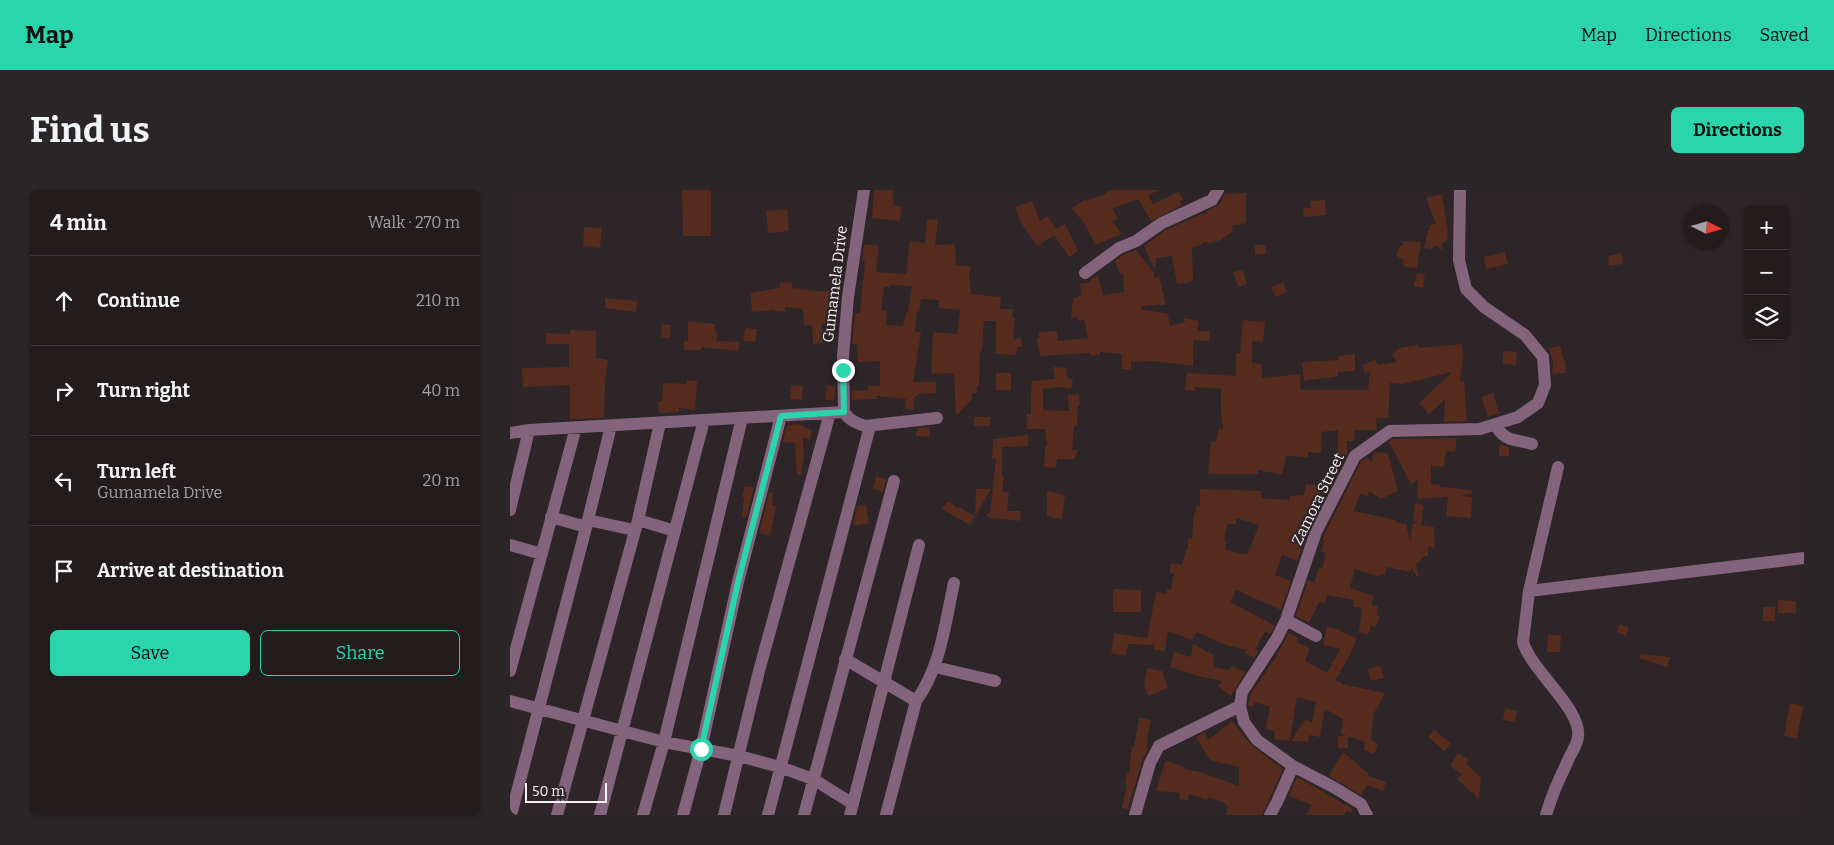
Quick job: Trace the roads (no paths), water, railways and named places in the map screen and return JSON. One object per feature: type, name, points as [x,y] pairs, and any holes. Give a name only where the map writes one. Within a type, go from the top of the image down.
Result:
[{"type":"street","name":"Gumamela Drive","points":[[844,412],[843,356],[847,307],[864,190]]},
{"type":"street","points":[[1085,273],[1124,245],[1136,241],[1162,224],[1212,200],[1218,190]]},
{"type":"street","name":"Zamora Street","points":[[1240,706],[1242,692],[1277,638],[1286,620],[1316,532],[1355,456],[1390,431],[1480,429],[1518,417],[1538,403],[1545,385],[1542,357],[1525,335],[1484,307],[1466,289],[1459,260],[1460,190]]},
{"type":"street","points":[[510,433],[529,430],[844,412],[856,424],[865,426],[938,418]]},
{"type":"street","points":[[724,815],[759,671],[830,413]]},
{"type":"street","points":[[683,815],[701,749],[738,582],[781,416]]},
{"type":"street","points":[[643,815],[664,742],[742,418]]},
{"type":"street","points":[[600,815],[704,420]]},
{"type":"street","points":[[556,815],[636,525],[660,423]]},
{"type":"street","points":[[1496,424],[1500,434],[1505,438],[1532,444]]},
{"type":"street","points":[[511,815],[611,426]]},
{"type":"street","points":[[768,815],[870,426]]},
{"type":"street","points":[[510,671],[576,428]]},
{"type":"street","points":[[510,510],[529,430]]},
{"type":"street","points":[[1546,815],[1554,791],[1578,738],[1578,725],[1573,715],[1535,667],[1525,650],[1523,642],[1528,591],[1558,467]]},
{"type":"street","points":[[804,815],[894,481]]},
{"type":"street","points":[[551,517],[587,524],[636,525],[675,531]]},
{"type":"street","points":[[510,545],[542,554]]},
{"type":"street","points":[[510,701],[583,722],[664,742],[739,756],[780,767],[813,779],[852,810],[919,545]]},
{"type":"street","points":[[1528,591],[1804,558]]},
{"type":"street","points":[[886,815],[916,701],[927,686],[935,667],[954,583]]},
{"type":"street","points":[[1286,620],[1316,636]]},
{"type":"street","points":[[845,659],[916,701]]},
{"type":"street","points":[[935,667],[995,681]]},
{"type":"street","points":[[1135,815],[1150,763],[1159,746],[1240,706],[1244,722],[1257,740],[1293,766],[1335,788],[1362,811]]},
{"type":"street","points":[[1270,815],[1278,802],[1293,766]]}]
